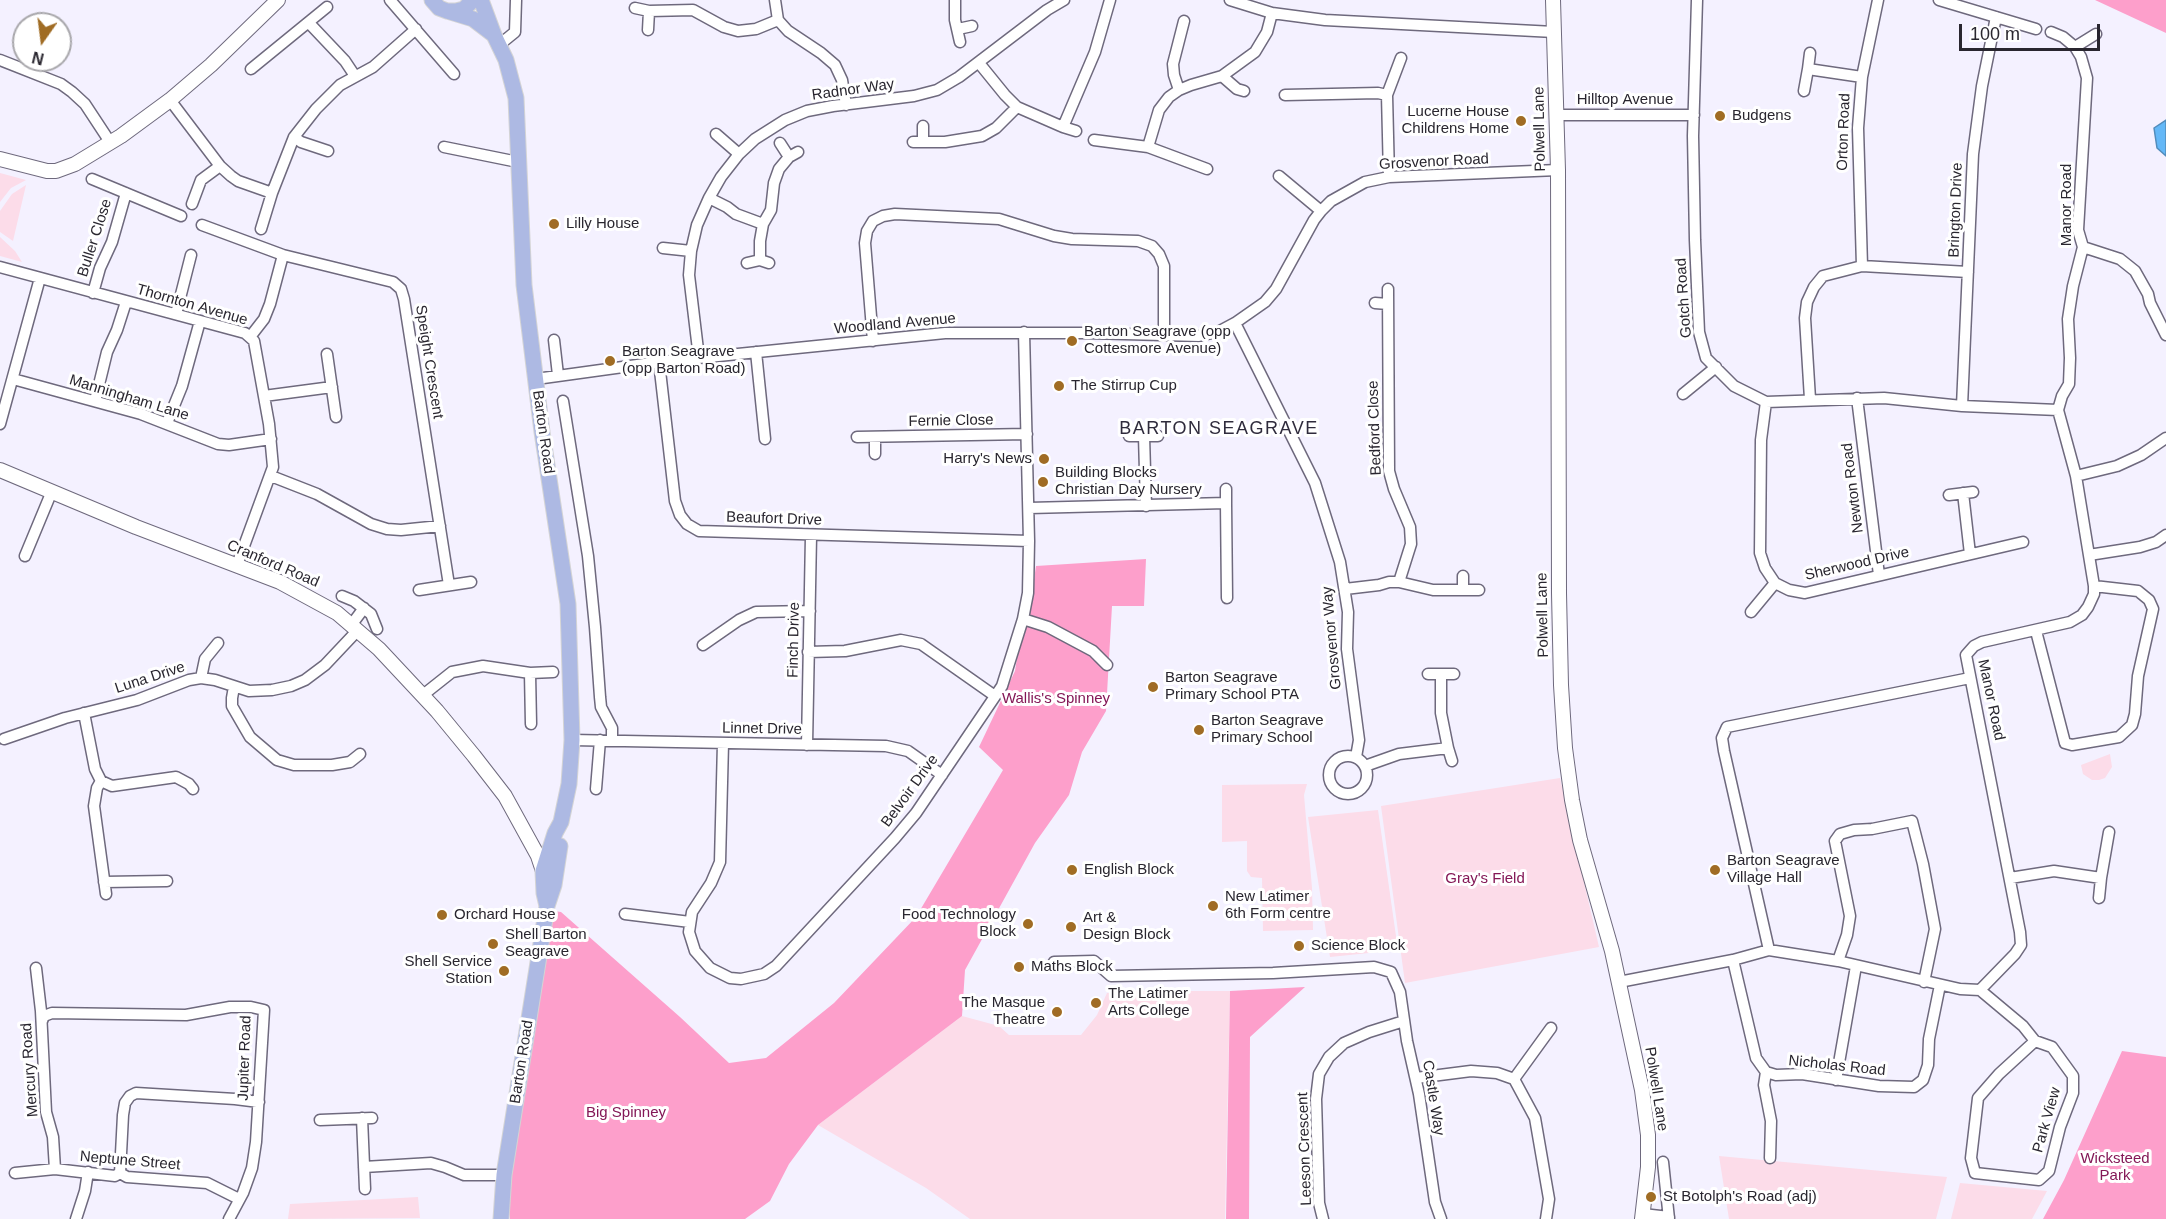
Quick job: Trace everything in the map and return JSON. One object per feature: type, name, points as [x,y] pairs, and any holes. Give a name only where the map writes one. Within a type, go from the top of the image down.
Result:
[{"type":"main road","points":[[432,0],[440,8],[473,19],[496,40]]},
{"type":"main road","points":[[447,11],[464,9],[473,0]]},
{"type":"main road","name":"Barton Road","points":[[481,0],[506,60],[516,98],[524,285],[568,604],[572,740],[569,784],[561,822],[562,831],[547,861],[554,885],[547,906],[504,1175],[501,1219]]},
{"type":"street","points":[[0,159],[47,171],[56,171],[75,164],[170,100],[211,65],[278,0]]},
{"type":"street","points":[[390,0],[454,74]]},
{"type":"street","points":[[496,40],[515,32],[516,0]]},
{"type":"street","points":[[775,0],[778,20],[788,31],[835,65],[842,80],[846,105]]},
{"type":"street","points":[[955,0],[955,20],[960,42]]},
{"type":"street","points":[[1063,127],[1095,52],[1102,10],[1110,0]]},
{"type":"street","points":[[1230,0],[1272,13],[1325,20],[1554,32]]},
{"type":"street","name":"Polwell Lane","points":[[1553,0],[1558,170],[1559,593],[1565,748],[1580,840],[1619,982],[1642,1090],[1648,1135],[1648,1167],[1642,1216]]},
{"type":"street","name":"Gotch Road","points":[[1697,0],[1694,115],[1695,240],[1699,332],[1707,358],[1734,386],[1766,402]]},
{"type":"street","name":"Orton Road","points":[[1862,266],[1858,128],[1862,77],[1878,0]]},
{"type":"street","points":[[1939,0],[2036,29]]},
{"type":"street","name":"Radnor Way","points":[[699,358],[689,275],[691,251],[697,225],[709,198],[720,177],[739,154],[755,139],[785,120],[807,111],[914,96],[937,90],[979,63],[1061,1]]},
{"type":"street","points":[[251,69],[327,7]]},
{"type":"street","points":[[635,8],[649,11],[693,10],[724,27],[738,31],[756,29],[778,20]]},
{"type":"street","points":[[648,30],[649,11]]},
{"type":"street","points":[[1148,147],[1159,110],[1169,97],[1179,90],[1222,76],[1255,52],[1267,32],[1272,13]]},
{"type":"street","name":"Brington Drive","points":[[1962,406],[1973,154],[1982,86],[1996,17]]},
{"type":"street","points":[[309,23],[345,61],[355,76]]},
{"type":"street","points":[[958,29],[972,26]]},
{"type":"street","points":[[261,229],[272,193],[294,137],[316,109],[340,85],[373,67],[416,29]]},
{"type":"street","points":[[1179,90],[1173,64],[1185,29]]},
{"type":"street","points":[[2051,32],[2063,37],[2075,48],[2096,34]]},
{"type":"street","name":"Manor Road","points":[[2058,410],[2069,384],[2068,319],[2073,286],[2083,247],[2078,230],[2087,78],[2081,57],[2075,48]]},
{"type":"street","points":[[1804,91],[1810,53]]},
{"type":"street","points":[[1389,177],[1387,95],[1401,58]]},
{"type":"street","points":[[0,60],[61,84],[72,92],[85,104],[110,142]]},
{"type":"street","points":[[979,63],[1017,107],[1076,131]]},
{"type":"street","points":[[1808,69],[1862,77]]},
{"type":"street","points":[[1222,76],[1244,91]]},
{"type":"street","points":[[1300,82],[1300,94]]},
{"type":"street","points":[[1285,95],[1378,93],[1387,95]]},
{"type":"street","points":[[170,100],[220,166],[238,181],[272,193]]},
{"type":"street","points":[[923,126],[918,142],[945,142],[982,136],[996,128],[1017,107]]},
{"type":"street","name":"Hilltop Avenue","points":[[1557,115],[1694,115]]},
{"type":"street","points":[[716,134],[739,154]]},
{"type":"street","points":[[294,137],[301,142],[328,151]]},
{"type":"street","points":[[1094,140],[1148,147],[1207,169]]},
{"type":"street","points":[[747,263],[764,262],[760,241],[764,224],[771,210],[774,183],[779,169],[793,154],[780,143]]},
{"type":"street","points":[[444,147],[518,162]]},
{"type":"street","points":[[192,204],[201,180],[220,166]]},
{"type":"street","name":"Grosvenor Road","points":[[1235,323],[1265,302],[1276,289],[1321,211],[1331,201],[1365,182],[1389,177],[1558,170]]},
{"type":"street","points":[[1279,176],[1321,211]]},
{"type":"street","name":"Buller Close","points":[[92,179],[181,216]]},
{"type":"street","name":"Buller Close","points":[[93,292],[100,268],[112,242],[126,193]]},
{"type":"street","points":[[709,198],[736,214],[764,224]]},
{"type":"street","points":[[873,341],[864,243],[873,221],[895,214],[999,219],[1063,237],[1138,241],[1152,246],[1159,254],[1164,266],[1164,335]]},
{"type":"street","name":"Speight Crescent","points":[[202,225],[283,255],[393,282],[401,289],[449,585]]},
{"type":"street","points":[[2083,247],[2120,259],[2135,271],[2145,287],[2166,335]]},
{"type":"street","points":[[663,248],[691,251]]},
{"type":"street","points":[[176,314],[190,255]]},
{"type":"street","points":[[250,337],[258,329],[267,312],[283,255]]},
{"type":"street","points":[[1810,399],[1804,318],[1807,302],[1814,287],[1823,276],[1862,266],[1968,272]]},
{"type":"street","name":"Thornton Avenue","points":[[0,267],[245,333],[250,337],[255,347],[274,454],[271,477],[237,565]]},
{"type":"street","points":[[0,424],[40,278]]},
{"type":"street","name":"Bedford Close","points":[[1388,289],[1389,471],[1394,489],[1404,507],[1410,527],[1411,544],[1399,582]]},
{"type":"street","points":[[95,401],[107,352],[126,302]]},
{"type":"street","points":[[1375,303],[1388,304]]},
{"type":"street","points":[[167,423],[182,386],[200,321]]},
{"type":"street","name":"Woodland Avenue","points":[[536,379],[659,362],[945,333],[1024,332],[1199,336],[1220,331],[1235,323]]},
{"type":"street","name":"Grosvenor Way","points":[[1235,323],[1315,483],[1340,562],[1348,612],[1347,649],[1359,740],[1356,757]]},
{"type":"street","name":"Belvoir Drive","points":[[690,922],[689,932],[695,951],[718,974],[741,979],[765,974],[776,966],[916,813],[1002,686],[1023,619],[1028,593],[1029,508],[1024,332]]},
{"type":"street","points":[[554,340],[558,375]]},
{"type":"street","points":[[756,352],[765,439]]},
{"type":"street","points":[[327,354],[336,417]]},
{"type":"street","name":"Beaufort Drive","points":[[659,362],[675,501],[680,515],[687,524],[699,531],[1029,541]]},
{"type":"street","points":[[1683,394],[1716,367]]},
{"type":"street","name":"Manningham Lane","points":[[13,379],[167,423],[218,444],[229,445],[271,439]]},
{"type":"street","points":[[264,396],[332,387]]},
{"type":"street","name":"Newton Road","points":[[1857,398],[1879,575]]},
{"type":"street","points":[[1751,612],[1774,583],[1764,568],[1760,553],[1761,440],[1766,402],[1884,398],[1962,406],[2058,410],[2076,476],[2094,586],[2138,591],[2150,600],[2153,609],[2138,676],[2135,714],[2132,725],[2126,732],[2120,737],[2110,739],[2072,745],[2065,743],[2036,631]]},
{"type":"street","name":"Barton Road","points":[[563,402],[588,556],[601,707],[612,728],[606,740],[596,789]]},
{"type":"street","name":"Fernie Close","points":[[857,437],[1027,434]]},
{"type":"street","points":[[1130,436],[1158,436]]},
{"type":"street","points":[[1144,436],[1146,507]]},
{"type":"street","points":[[875,437],[875,454]]},
{"type":"street","points":[[2076,476],[2117,466],[2141,455],[2166,438]]},
{"type":"street","name":"Cranford Road","points":[[0,470],[136,527],[292,588],[321,603],[355,627],[423,695],[505,796],[547,861]]},
{"type":"street","points":[[271,477],[317,494],[371,524],[387,529],[440,526]]},
{"type":"street","points":[[1226,489],[1222,586],[1227,598]]},
{"type":"street","points":[[25,556],[52,491]]},
{"type":"street","points":[[1948,495],[1968,493],[1970,554]]},
{"type":"street","points":[[1029,508],[1226,504]]},
{"type":"street","points":[[2089,555],[2140,547],[2156,542],[2166,535]]},
{"type":"street","name":"Finch Drive","points":[[807,744],[811,536]]},
{"type":"street","name":"Sherwood Drive","points":[[1774,583],[1789,590],[1805,593],[2023,542]]},
{"type":"street","points":[[1463,576],[1463,590]]},
{"type":"street","points":[[419,590],[471,582]]},
{"type":"street","points":[[1344,589],[1399,582],[1433,590],[1479,590]]},
{"type":"street","name":"Manor Road","points":[[1980,990],[2015,954],[2020,945],[2020,932],[1982,727],[1966,655],[1974,646],[1982,642],[2070,622],[2082,615],[2088,607],[2094,594],[2094,586]]},
{"type":"street","points":[[342,596],[354,601],[371,614],[377,629]]},
{"type":"street","name":"Luna Drive","points":[[4,739],[84,713],[137,700],[180,683],[201,678],[249,691],[291,686],[305,680],[325,664],[355,627],[364,608]]},
{"type":"street","points":[[703,645],[739,620],[756,612],[810,611]]},
{"type":"street","points":[[1023,619],[1048,627],[1093,651],[1107,665]]},
{"type":"street","points":[[808,652],[845,651],[901,640],[921,644],[995,696]]},
{"type":"street","points":[[201,678],[205,659],[218,644]]},
{"type":"street","points":[[423,695],[452,672],[483,666],[530,673],[553,672]]},
{"type":"street","points":[[530,673],[531,724]]},
{"type":"street","points":[[1428,674],[1454,674]]},
{"type":"street","points":[[1441,674],[1441,713],[1452,761]]},
{"type":"street","points":[[1769,950],[1724,751],[1722,738],[1727,727],[1970,678]]},
{"type":"street","points":[[234,687],[232,706],[250,737],[276,760],[294,765],[332,765],[350,762],[360,754]]},
{"type":"street","points":[[84,713],[95,769],[101,781],[112,786],[176,777],[193,789]]},
{"type":"street","name":"Linnet Drive","points":[[572,740],[897,748],[919,757],[942,775]]},
{"type":"street","points":[[625,914],[690,922],[697,902],[711,884],[720,862],[723,743]]},
{"type":"street","points":[[1365,766],[1398,754],[1448,747]]},
{"type":"street","points":[[1342,756],[1356,757],[1365,766],[1367,778],[1365,784],[1357,792],[1347,794],[1333,787],[1329,777],[1332,764],[1342,756]]},
{"type":"street","points":[[101,781],[97,788],[94,806],[106,894]]},
{"type":"street","points":[[1838,961],[1850,916],[1835,841],[1840,834],[1854,830],[1912,821],[1923,864],[1935,929],[1924,981]]},
{"type":"street","points":[[2098,898],[2109,832]]},
{"type":"street","points":[[2010,879],[2054,871],[2102,878]]},
{"type":"street","points":[[104,882],[167,881]]},
{"type":"street","points":[[1619,982],[1733,960],[1769,950],[1838,961],[1960,989],[1980,990]]},
{"type":"street","name":"Nicholas Road","points":[[1733,960],[1756,1058],[1766,1072],[1776,1075],[1802,1074],[1879,1086],[1914,1087],[1923,1080],[1928,1065],[1929,1040],[1940,985]]},
{"type":"street","name":"Castle Way","points":[[1054,962],[1094,961],[1111,976],[1273,973],[1374,967],[1391,972],[1397,982],[1416,1078],[1435,1202],[1441,1219]]},
{"type":"street","points":[[1836,1080],[1856,966]]},
{"type":"street","name":"Mercury Road","points":[[36,968],[42,1022],[46,1112],[53,1137],[55,1169]]},
{"type":"street","name":"Park View","points":[[1980,990],[2023,1026],[2035,1041],[2052,1047],[2073,1076],[2073,1093],[2060,1127],[2049,1171],[2039,1180],[2020,1180],[1975,1173],[1971,1158],[1978,1098],[1993,1080],[2035,1041]]},
{"type":"street","name":"Jupiter Road","points":[[42,1022],[44,1016],[52,1013],[186,1015],[230,1007],[251,1007],[264,1010],[256,1142],[252,1168],[240,1199],[229,1219]]},
{"type":"street","name":"Leeson Crescent","points":[[1323,1219],[1319,1203],[1316,1099],[1319,1074],[1329,1057],[1344,1043],[1404,1021]]},
{"type":"street","points":[[1514,1079],[1551,1028]]},
{"type":"street","points":[[1416,1078],[1471,1071],[1497,1073],[1514,1079],[1535,1118],[1549,1198],[1546,1219]]},
{"type":"street","points":[[1766,1072],[1764,1085],[1771,1120],[1770,1158]]},
{"type":"street","points":[[120,1173],[123,1115],[129,1096],[136,1093],[259,1102]]},
{"type":"street","points":[[320,1120],[367,1118],[365,1189]]},
{"type":"street","points":[[1642,1216],[1670,1218],[1663,1162]]},
{"type":"street","points":[[364,1167],[431,1163],[464,1175],[504,1175]]},
{"type":"street","name":"Neptune Street","points":[[15,1173],[55,1169],[115,1176],[120,1173],[127,1177],[207,1183],[240,1199]]},
{"type":"street","points":[[76,1219],[86,1191],[88,1172]]},
{"type":"green space","points":[[2095,0],[2166,0],[2166,33]]},
{"type":"green space","points":[[0,173],[26,180],[11,188],[0,202]]},
{"type":"green space","points":[[26,185],[13,241],[0,232],[0,211],[12,194]]},
{"type":"green space","points":[[0,237],[15,251],[22,262],[0,256]]},
{"type":"green space","points":[[1146,559],[1144,606],[1112,606],[1106,711],[1082,752],[1069,795],[1035,843],[965,970],[962,1016],[818,1125],[789,1164],[770,1201],[745,1219],[510,1219],[508,1204],[515,1132],[542,965],[554,911],[561,912],[729,1063],[766,1058],[834,1003],[916,917],[1003,770],[979,747],[1015,671],[1023,619],[1029,614],[1036,566]]},
{"type":"green space","points":[[2110,754],[2112,767],[2105,778],[2092,780],[2083,774],[2081,765]]},
{"type":"green space","name":"Gray's Field","points":[[1560,778],[1599,947],[1405,983],[1381,806]]},
{"type":"green space","points":[[1307,784],[1304,795],[1313,930],[1263,931],[1262,878],[1251,877],[1247,871],[1247,841],[1222,842],[1222,785]]},
{"type":"green space","points":[[1378,810],[1398,950],[1330,957],[1308,817]]},
{"type":"green space","points":[[1305,987],[1250,1037],[1249,1219],[1226,1219],[1230,991]]},
{"type":"green space","points":[[1230,991],[1225,1219],[970,1219],[926,1188],[818,1125],[962,1016],[999,1026],[1009,1035],[1081,1035],[1097,1015],[1107,993]]},
{"type":"green space","name":"Wicksteed Park","points":[[2122,1051],[2166,1057],[2166,1219],[2043,1219],[2064,1180]]},
{"type":"green space","points":[[1719,1156],[1947,1177],[1936,1219],[1729,1219]]},
{"type":"green space","points":[[1960,1183],[2047,1191],[2032,1219],[1951,1219]]},
{"type":"green space","points":[[418,1197],[420,1218],[288,1219],[290,1204]]},
{"type":"water","points":[[2166,120],[2166,156],[2157,148],[2154,128]]},
{"type":"place","name":"Budgens","points":[[1720,116]]},
{"type":"place","name":"Lucerne House Childrens Home","points":[[1521,121]]},
{"type":"place","name":"Lilly House","points":[[554,224]]},
{"type":"place","name":"Barton Seagrave (opp Cottesmore Avenue)","points":[[1072,341]]},
{"type":"place","name":"Barton Seagrave (opp Barton Road)","points":[[610,361]]},
{"type":"place","name":"The Stirrup Cup","points":[[1059,386]]},
{"type":"place","name":"Harry's News","points":[[1044,459]]},
{"type":"place","name":"Building Blocks Christian Day Nursery","points":[[1043,482]]},
{"type":"place","name":"Barton Seagrave Primary School PTA","points":[[1153,687]]},
{"type":"place","name":"Barton Seagrave Primary School","points":[[1199,730]]},
{"type":"place","name":"English Block","points":[[1072,870]]},
{"type":"place","name":"Barton Seagrave Village Hall","points":[[1715,870]]},
{"type":"place","name":"New Latimer 6th Form centre","points":[[1213,906]]},
{"type":"place","name":"Orchard House","points":[[442,915]]},
{"type":"place","name":"Food Technology Block","points":[[1028,924]]},
{"type":"place","name":"Art & Design Block","points":[[1071,927]]},
{"type":"place","name":"Shell Barton Seagrave","points":[[493,944]]},
{"type":"place","name":"Science Block","points":[[1299,946]]},
{"type":"place","name":"Maths Block","points":[[1019,967]]},
{"type":"place","name":"Shell Service Station","points":[[504,971]]},
{"type":"place","name":"The Latimer Arts College","points":[[1096,1003]]},
{"type":"place","name":"The Masque Theatre","points":[[1057,1012]]},
{"type":"place","name":"St Botolph's Road (adj)","points":[[1651,1197]]},
{"type":"district","name":"BARTON SEAGRAVE","points":[[1219,429]]},
{"type":"park label","name":"Wallis's Spinney","points":[[1056,699]]},
{"type":"park label","name":"Big Spinney","points":[[626,1113]]}]
